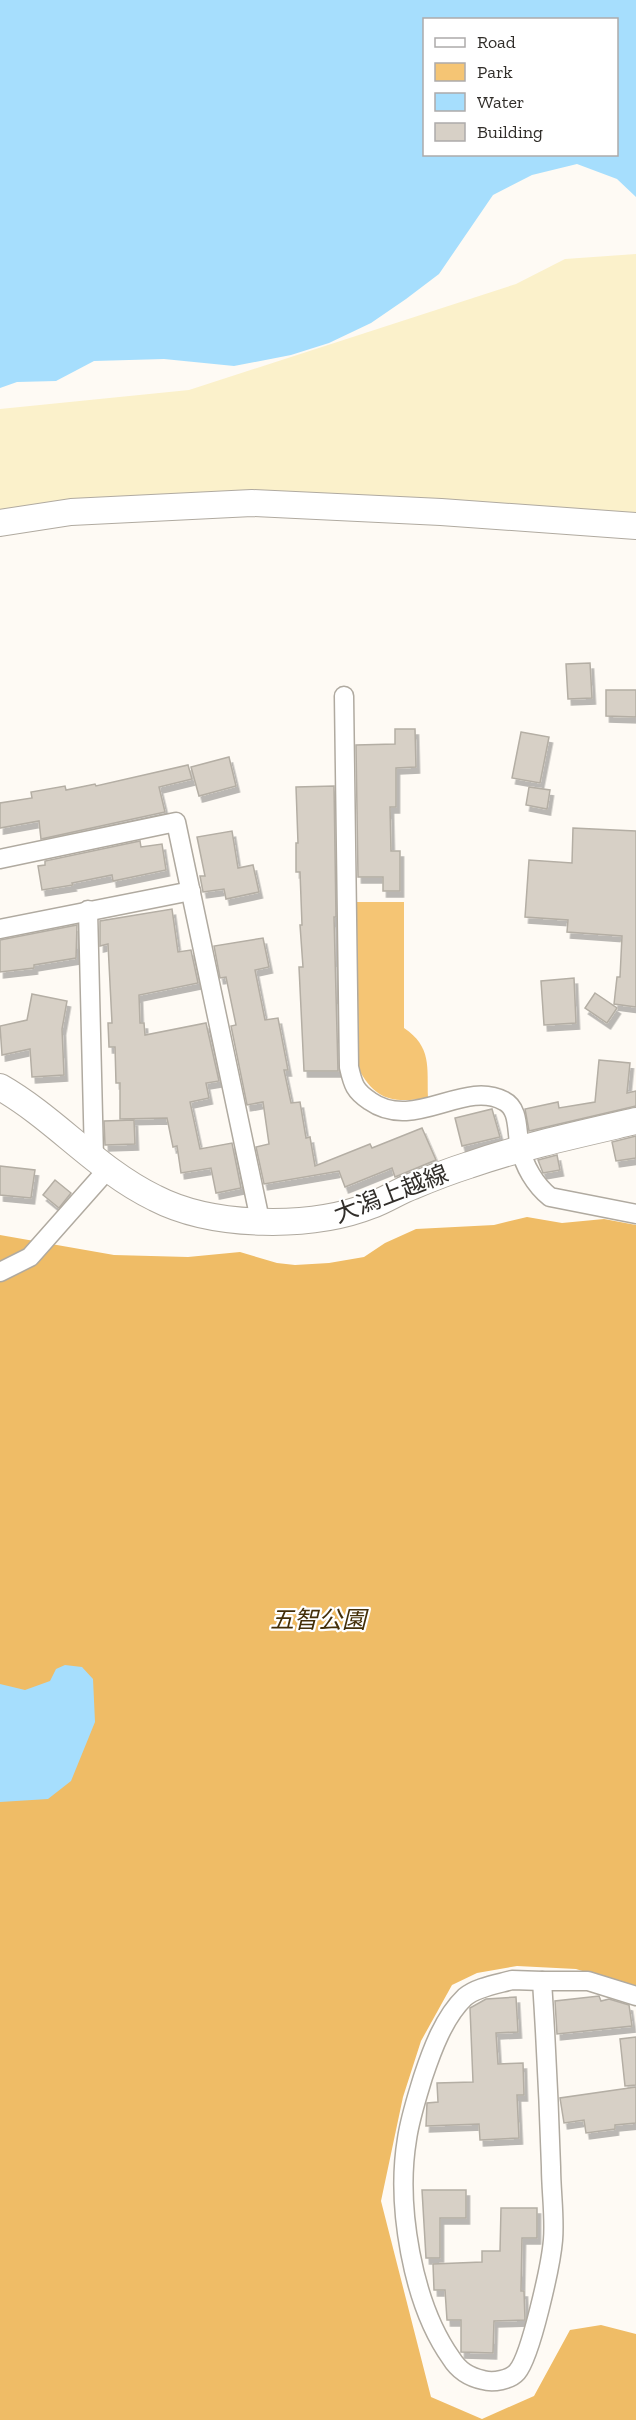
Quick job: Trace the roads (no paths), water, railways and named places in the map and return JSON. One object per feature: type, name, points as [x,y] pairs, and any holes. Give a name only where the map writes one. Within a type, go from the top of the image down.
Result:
[{"type":"main road","points":[[0,523],[71,512],[252,503],[453,513],[636,526]]},
{"type":"main road","name":"大潟上越線","points":[[0,1087],[36,1112],[100,1164],[157,1200],[221,1219],[326,1219],[372,1205],[412,1186],[520,1148],[636,1121]]},
{"type":"street","points":[[344,696],[349,1067],[353,1085],[378,1107],[395,1111],[412,1112],[472,1097],[489,1096],[505,1101],[514,1110],[520,1148],[539,1188],[550,1197],[636,1214]]},
{"type":"street","points":[[0,859],[176,822],[260,1220]]},
{"type":"street","points":[[0,928],[190,891]]},
{"type":"street","points":[[0,1272],[30,1257],[100,1164],[88,910]]},
{"type":"street","points":[[542,1981],[549,2092],[553,2241],[529,2350],[517,2372],[508,2379],[487,2381],[465,2374],[451,2359],[436,2333],[415,2273],[406,2227],[403,2177],[406,2139],[436,2041],[466,1996],[491,1985],[512,1980],[588,1981],[636,1996]]},
{"type":"water","points":[[0,0],[636,0],[636,197],[617,179],[577,164],[532,175],[493,195],[439,274],[406,299],[371,323],[329,343],[291,355],[234,366],[164,359],[94,361],[56,381],[17,382],[0,388]]},
{"type":"water","points":[[65,1665],[82,1667],[93,1679],[95,1722],[71,1781],[48,1799],[0,1802],[0,1684],[25,1690],[50,1681],[56,1669]]},
{"type":"park label","name":"五智公園","points":[[318,1620]]}]
